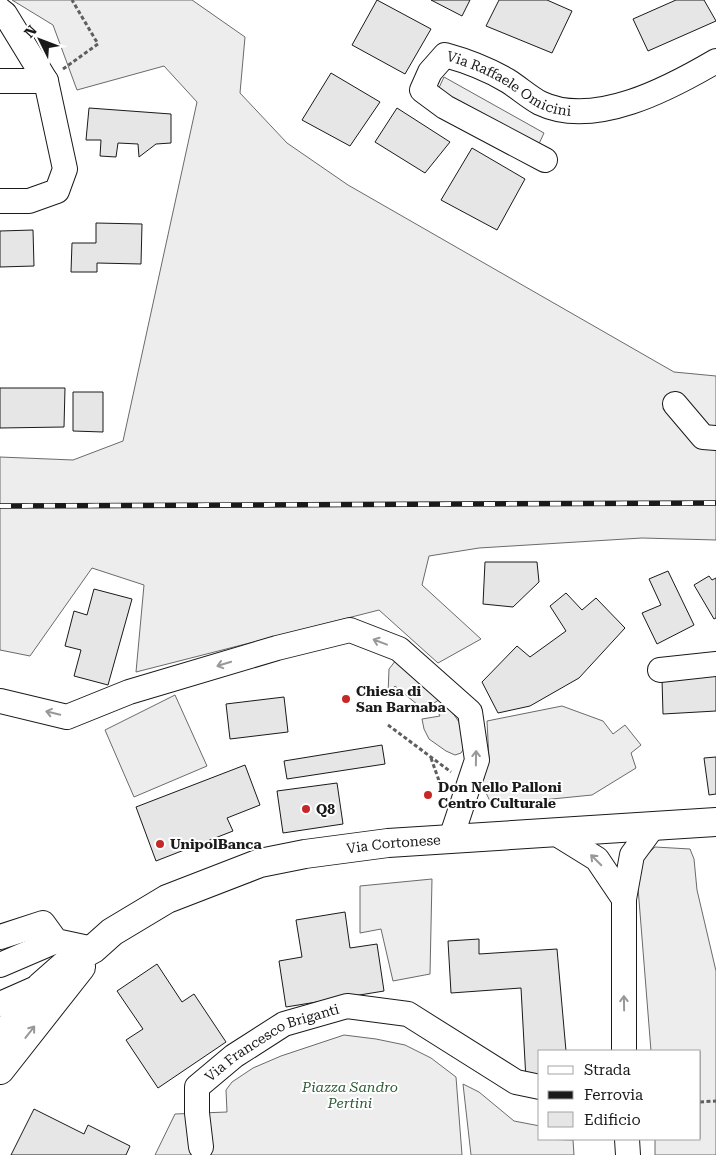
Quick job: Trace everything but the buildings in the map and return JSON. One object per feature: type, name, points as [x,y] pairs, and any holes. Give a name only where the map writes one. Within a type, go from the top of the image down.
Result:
[{"type":"main road","name":"Via Cortonese","points":[[0,1042],[20,1012],[41,986],[66,964],[93,949],[112,932],[167,899],[260,863],[305,854],[370,845],[452,838],[652,828],[716,822]]},
{"type":"main road","name":"Via Cortonese","points":[[0,1070],[73,978],[93,949]]},
{"type":"street","points":[[0,10],[10,22],[46,81],[65,170],[57,191],[29,201],[0,201]]},
{"type":"street","name":"Via Raffaele Omicini","points":[[545,160],[444,107],[422,90],[430,72],[444,56],[468,61],[507,81],[541,103],[571,112],[611,108],[682,81],[716,61]]},
{"type":"street","points":[[0,81],[46,81]]},
{"type":"street","points":[[675,404],[703,437],[716,438]]},
{"type":"street","points":[[0,700],[67,716],[129,692],[277,648],[350,630],[399,649],[470,712],[477,760],[452,838]]},
{"type":"street","points":[[660,670],[716,664]]},
{"type":"street","points":[[624,1050],[624,900],[632,855],[652,828]]},
{"type":"street","points":[[555,833],[597,859],[624,900]]},
{"type":"street","points":[[0,937],[43,923],[56,941]]},
{"type":"street","points":[[0,965],[56,941],[93,949]]},
{"type":"street","points":[[0,1004],[41,986]]},
{"type":"street","name":"Via Francesco Briganti","points":[[201,1147],[197,1113],[197,1087],[234,1056],[284,1024],[347,1006],[408,1014],[516,1082],[538,1087]]},
{"type":"street","points":[[627,1140],[628,1155]]},
{"type":"path","points":[[46,81],[98,44],[72,0]]},
{"type":"path","points":[[388,725],[470,786]]},
{"type":"path","points":[[701,1102],[716,1101]]},
{"type":"shaded area","points":[[12,0],[192,0],[245,37],[240,93],[287,143],[348,185],[674,372],[716,376],[716,540],[642,538],[479,548],[429,556],[422,585],[481,639],[438,663],[379,610],[136,672],[144,585],[92,568],[30,656],[0,650],[0,457],[73,460],[123,441],[197,102],[164,66],[77,90],[53,25]]},
{"type":"shaded area","points":[[444,77],[544,133],[537,148],[437,92]]},
{"type":"shaded area","points":[[396,660],[443,697],[424,710],[395,686],[388,694],[389,669]]},
{"type":"shaded area","points":[[175,695],[207,766],[134,797],[105,730]]},
{"type":"shaded area","points":[[446,703],[459,722],[464,748],[461,753],[455,755],[429,739],[422,719],[440,716],[437,710]]},
{"type":"shaded area","points":[[562,706],[603,721],[613,734],[625,725],[641,745],[631,753],[636,768],[592,795],[492,805],[482,785],[489,759],[487,721]]},
{"type":"shaded area","points":[[655,847],[690,849],[694,859],[697,890],[716,971],[716,1155],[655,1155],[655,1140],[701,1140],[701,1050],[651,1050],[637,875],[641,860]]},
{"type":"shaded area","points":[[432,879],[430,974],[393,981],[381,929],[360,933],[360,886]]},
{"type":"shaded area","name":"Piazza Sandro Pertini","points":[[344,1035],[405,1045],[431,1058],[456,1077],[462,1155],[155,1155],[175,1114],[227,1112],[226,1090],[232,1082],[253,1068],[281,1056]]},
{"type":"shaded area","points":[[463,1084],[479,1092],[514,1121],[538,1126],[538,1140],[573,1140],[574,1155],[471,1155]]},
{"type":"railway","points":[[0,506],[716,503]]},
{"type":"place","name":"Chiesa di San Barnaba","points":[[346,699]]},
{"type":"place","name":"Don Nello Palloni Centro Culturale","points":[[428,795]]},
{"type":"place","name":"Q8","points":[[306,809]]},
{"type":"place","name":"UnipolBanca","points":[[160,844]]}]
